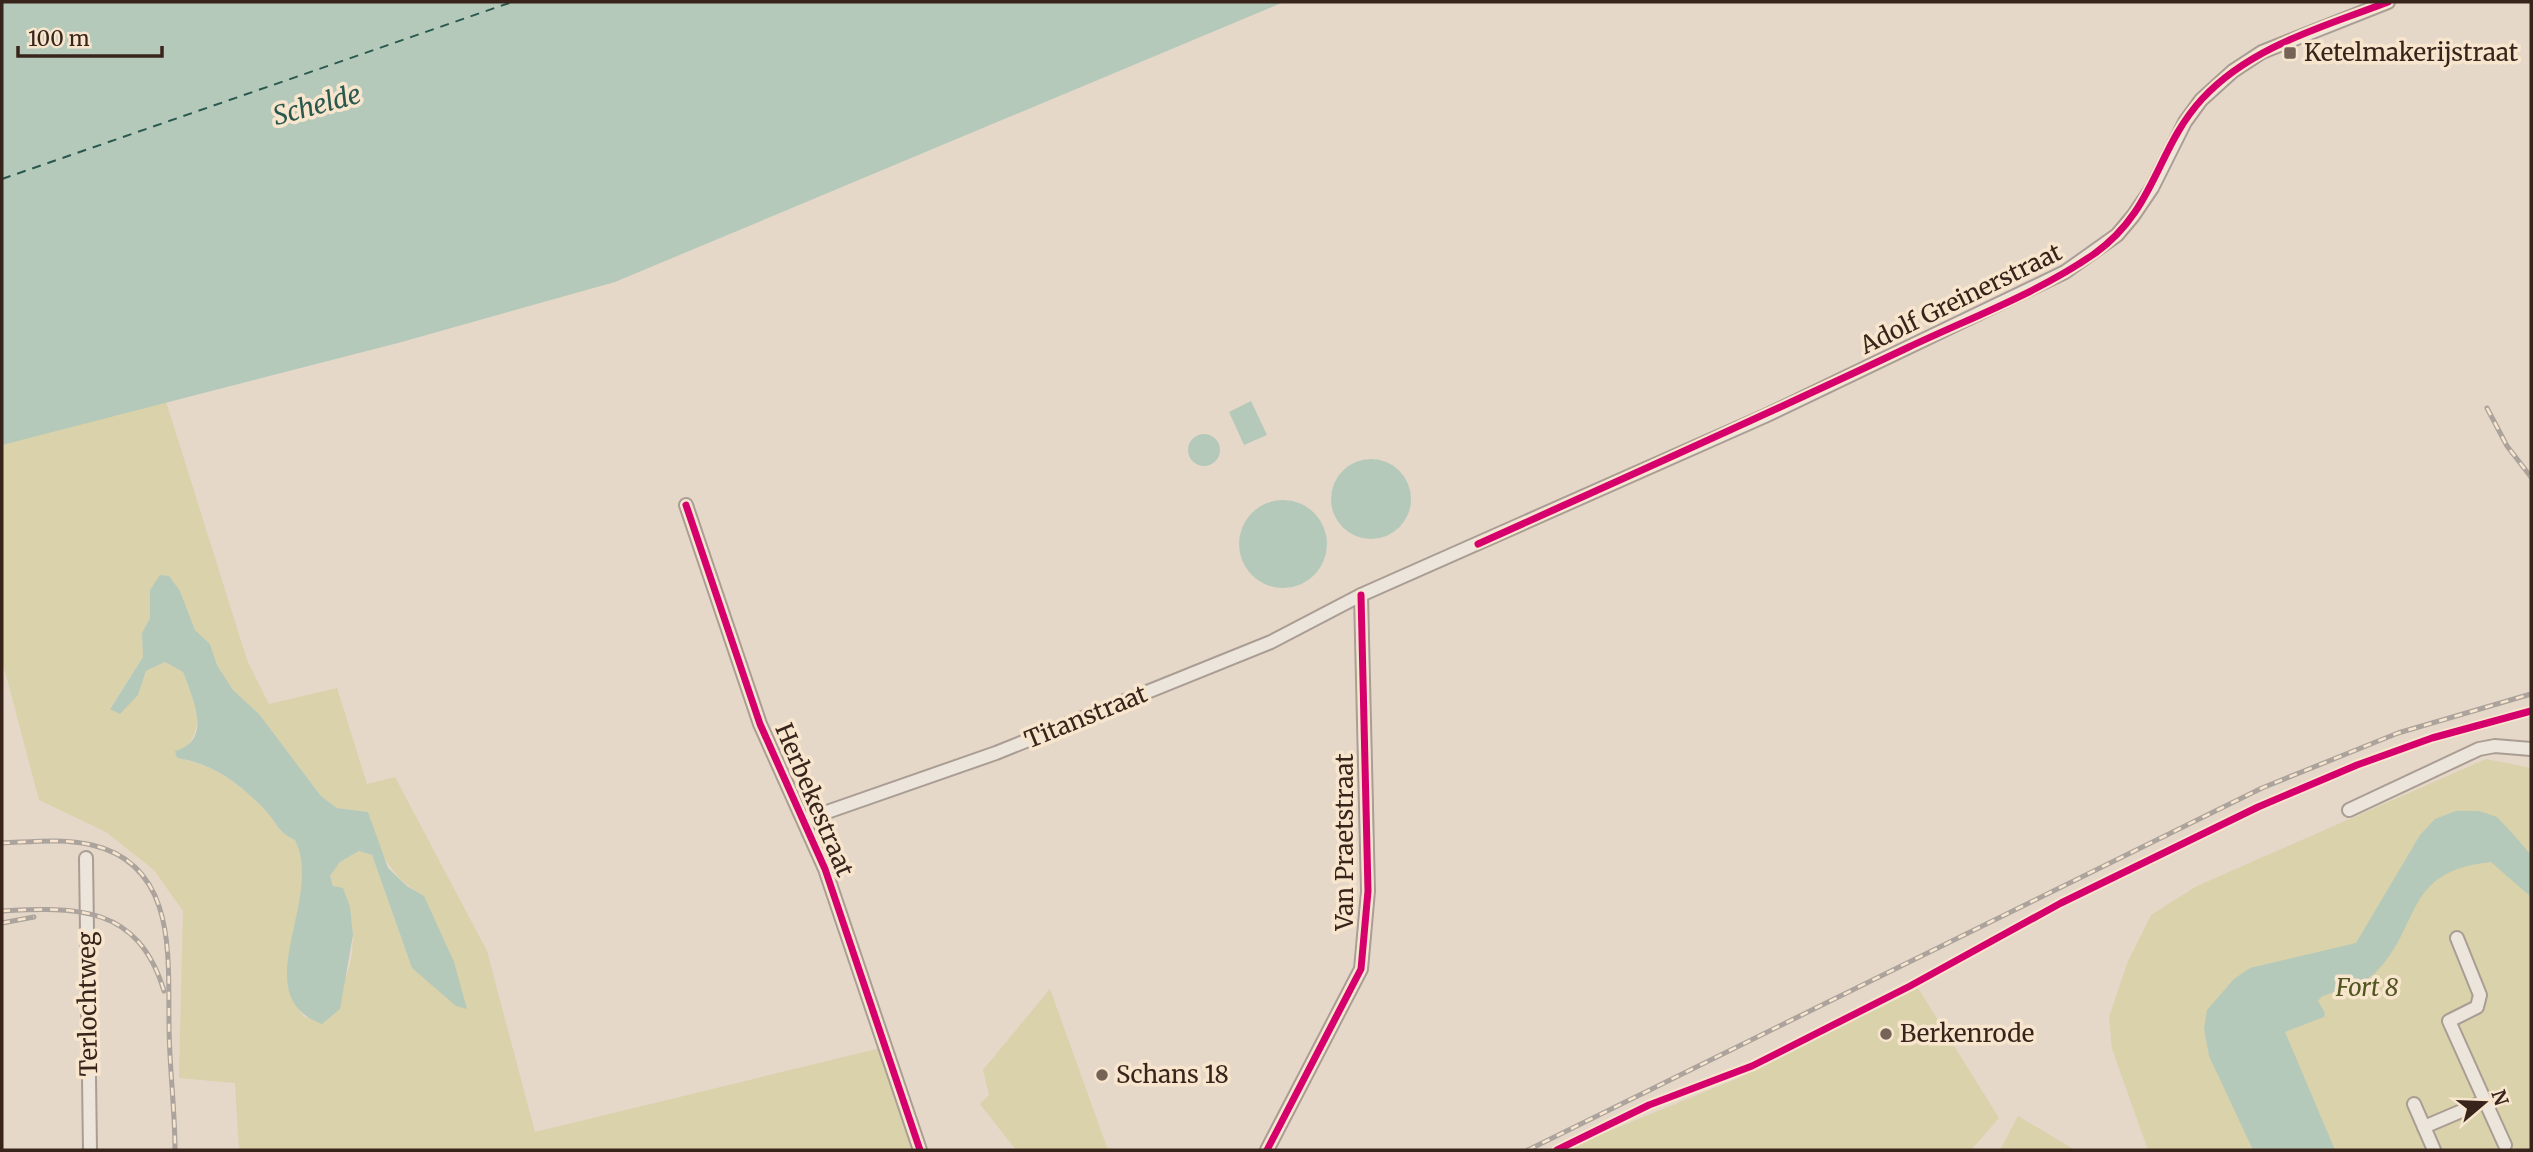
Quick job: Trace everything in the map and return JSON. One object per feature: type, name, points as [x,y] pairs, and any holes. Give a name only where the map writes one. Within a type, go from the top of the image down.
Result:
[{"type":"street","name":"Adolf Greinerstraat","points":[[1361,595],[1765,416],[2065,272],[2102,247],[2125,226],[2151,188],[2169,149],[2193,111],[2233,71],[2262,52],[2388,2]]},
{"type":"street","name":"Herbekestraat","points":[[687,505],[760,724],[779,772],[825,869],[920,1150]]},
{"type":"street","name":"Titanstraat","points":[[804,820],[996,753],[1108,709],[1271,642],[1361,595]]},
{"type":"street","name":"Van Praetstraat","points":[[1267,1150],[1361,968],[1368,891],[1361,595]]},
{"type":"street","points":[[2348,810],[2479,749],[2495,746],[2531,749]]},
{"type":"street","name":"Terlochtweg","points":[[86,858],[90,1150]]},
{"type":"street","points":[[2457,939],[2480,995],[2477,1007],[2449,1021],[2505,1145]]},
{"type":"street","points":[[2424,1127],[2485,1101]]},
{"type":"street","points":[[2414,1104],[2434,1150]]},
{"type":"green space","points":[[164,395],[247,660],[269,704],[337,688],[367,784],[395,777],[487,951],[535,1132],[885,1047],[914,1150],[239,1150],[235,1083],[179,1078],[183,911],[154,870],[106,832],[39,800],[2,660],[2,439]],"holes":[[[150,590],[180,591],[195,630],[210,644],[217,665],[233,690],[259,714],[321,796],[337,808],[368,812],[386,861],[401,879],[424,896],[429,981],[412,968],[372,855],[359,851],[340,862],[330,876],[333,886],[343,889],[351,920],[353,942],[347,974],[306,1018],[293,999],[288,979],[289,956],[302,886],[302,862],[295,840],[280,830],[265,810],[225,776],[203,765],[177,758],[193,736],[197,717],[183,672],[165,662],[146,671],[138,695],[110,708],[143,657],[142,633],[150,618]]]},
{"type":"green space","name":"Fort 8","points":[[2486,759],[2531,768],[2531,1150],[2148,1150],[2112,1049],[2109,1017],[2128,961],[2151,915],[2197,886]]},
{"type":"green space","name":"Berkenrode","points":[[1918,988],[1999,1118],[1971,1150],[1563,1150],[1736,1079]]},
{"type":"green space","points":[[1050,989],[1108,1150],[1016,1150],[980,1104],[989,1095],[983,1070]]},
{"type":"green space","points":[[2018,1116],[2075,1150],[2000,1150]]},
{"type":"water","name":"Schelde","points":[[2,2],[1284,2],[615,282],[398,343],[2,445]]},
{"type":"water","points":[[1251,401],[1267,435],[1244,445],[1229,412]]},
{"type":"water","points":[[1204,434],[1215,439],[1220,450],[1215,461],[1204,466],[1193,461],[1188,450],[1193,439]]},
{"type":"water","points":[[1363,459],[1379,459],[1400,470],[1411,491],[1411,507],[1400,528],[1379,539],[1363,539],[1349,533],[1337,521],[1331,507],[1331,491],[1337,477],[1349,465]]},
{"type":"water","points":[[1283,500],[1308,507],[1320,519],[1327,544],[1320,569],[1308,581],[1283,588],[1258,581],[1246,569],[1239,544],[1246,519],[1258,507]]},
{"type":"water","points":[[160,575],[169,576],[180,591],[195,630],[210,644],[217,665],[233,690],[259,714],[321,796],[337,808],[368,812],[388,868],[407,886],[424,896],[454,962],[467,1009],[456,1006],[412,968],[372,855],[359,851],[340,862],[330,876],[333,886],[343,888],[350,907],[353,935],[340,1009],[322,1024],[300,1010],[289,991],[287,969],[301,890],[302,864],[295,840],[281,830],[245,791],[225,776],[203,765],[177,758],[175,751],[187,746],[194,738],[197,728],[195,705],[183,672],[165,662],[146,671],[138,695],[120,714],[110,709],[143,657],[142,633],[150,618],[150,590]]},
{"type":"water","points":[[2456,811],[2479,811],[2497,817],[2512,833],[2531,855],[2531,897],[2491,862],[2462,867],[2442,876],[2428,888],[2390,955],[2375,973],[2356,984],[2321,997],[2318,1001],[2325,1013],[2324,1017],[2285,1032],[2335,1150],[2253,1150],[2209,1056],[2204,1029],[2207,1010],[2234,979],[2250,968],[2356,943],[2420,835],[2435,819]]},
{"type":"ferry route","points":[[2,179],[512,2]]},
{"type":"railway","points":[[2487,408],[2507,446],[2531,477]]},
{"type":"railway","points":[[1528,1150],[2262,788],[2398,733],[2531,694]]},
{"type":"railway","points":[[2,843],[58,841],[92,845],[120,856],[140,872],[153,892],[162,916],[167,943],[175,1150]]},
{"type":"railway","points":[[2,911],[55,910],[101,917],[121,927],[138,942],[153,963],[164,991]]},
{"type":"railway","points":[[2,923],[34,917]]},
{"type":"cycle path","points":[[1478,544],[2003,304],[2072,268],[2115,237],[2131,218],[2187,118],[2221,81],[2243,65],[2289,40],[2388,2]]},
{"type":"cycle path","points":[[686,505],[760,724],[825,869],[920,1150]]},
{"type":"cycle path","points":[[1267,1150],[1361,969],[1368,891],[1361,595]]},
{"type":"cycle path","points":[[1557,1150],[1649,1105],[1752,1066],[1910,986],[2061,903],[2258,807],[2357,765],[2432,738],[2531,711]]},
{"type":"place","name":"Ketelmakerijstraat","points":[[2290,53]]},
{"type":"place","name":"Berkenrode","points":[[1886,1034]]},
{"type":"place","name":"Schans 18","points":[[1102,1075]]}]
